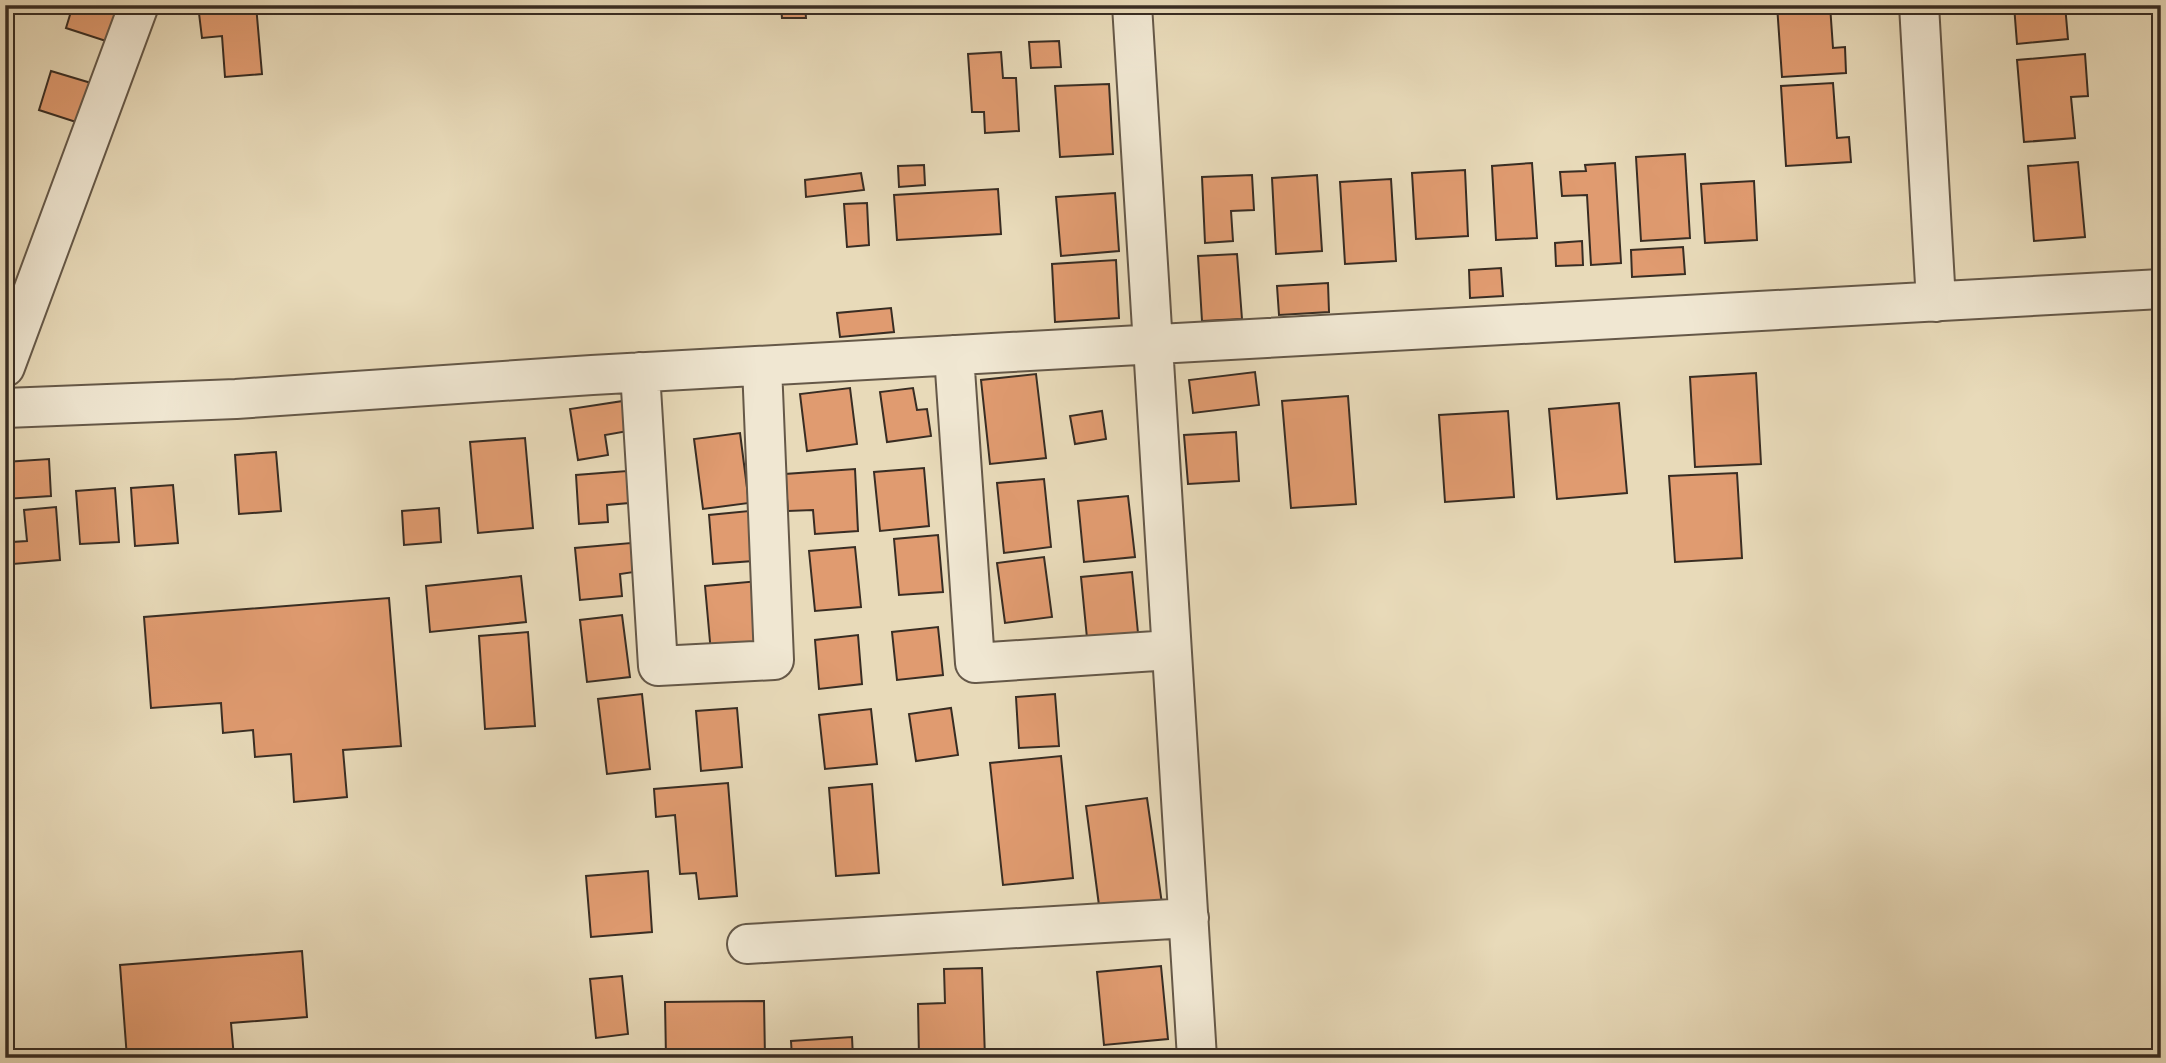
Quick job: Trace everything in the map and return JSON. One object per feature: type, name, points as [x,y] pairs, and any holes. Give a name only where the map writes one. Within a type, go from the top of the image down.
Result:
[{"type":"street","points":[[5,367],[139,5]]},
{"type":"street","points":[[1132,5],[1198,1058]]},
{"type":"street","points":[[1919,5],[1936,302]]},
{"type":"street","points":[[5,408],[236,399],[640,372],[2161,289]]},
{"type":"street","points":[[954,355],[975,663],[1171,650]]},
{"type":"street","points":[[640,372],[658,666],[774,660],[762,366]]},
{"type":"street","points":[[747,944],[1189,918]]},
{"type":"building","points":[[73,5],[120,5],[109,42],[66,28]]},
{"type":"building","points":[[198,5],[256,5],[262,74],[225,77],[222,36],[202,38]]},
{"type":"building","points":[[781,5],[805,5],[806,18],[782,18]]},
{"type":"building","points":[[1777,5],[1830,5],[1833,48],[1845,47],[1846,73],[1782,77]]},
{"type":"building","points":[[2014,5],[2065,5],[2068,39],[2017,44]]},
{"type":"building","points":[[1059,41],[1061,67],[1031,68],[1029,42]]},
{"type":"building","points":[[1001,52],[1003,78],[1016,78],[1019,131],[985,133],[984,112],[972,112],[968,54]]},
{"type":"building","points":[[2085,54],[2088,96],[2071,97],[2075,138],[2024,142],[2017,60]]},
{"type":"building","points":[[51,71],[91,83],[79,123],[39,110]]},
{"type":"building","points":[[1833,83],[1837,138],[1849,137],[1851,162],[1786,166],[1781,86]]},
{"type":"building","points":[[1109,84],[1113,154],[1060,157],[1055,86]]},
{"type":"building","points":[[1685,154],[1690,238],[1641,241],[1636,157]]},
{"type":"building","points":[[2078,162],[2085,237],[2034,241],[2028,166]]},
{"type":"building","points":[[1532,163],[1537,238],[1496,240],[1492,166]]},
{"type":"building","points":[[1615,163],[1621,263],[1591,265],[1587,195],[1562,196],[1560,172],[1586,171],[1585,165]]},
{"type":"building","points":[[924,165],[925,185],[899,187],[898,166]]},
{"type":"building","points":[[1465,170],[1468,236],[1416,239],[1412,173]]},
{"type":"building","points":[[861,173],[864,190],[806,197],[805,180]]},
{"type":"building","points":[[1252,175],[1254,210],[1231,211],[1233,241],[1205,243],[1202,177]]},
{"type":"building","points":[[1317,175],[1322,251],[1276,254],[1272,178]]},
{"type":"building","points":[[1391,179],[1396,261],[1345,264],[1340,182]]},
{"type":"building","points":[[1754,181],[1757,240],[1705,243],[1701,184]]},
{"type":"building","points":[[998,189],[1001,234],[897,240],[894,195]]},
{"type":"building","points":[[1115,193],[1119,251],[1061,256],[1056,197]]},
{"type":"building","points":[[867,203],[869,245],[847,247],[844,204]]},
{"type":"building","points":[[1582,241],[1583,265],[1556,266],[1555,243]]},
{"type":"building","points":[[1683,247],[1685,274],[1632,277],[1631,250]]},
{"type":"building","points":[[1237,254],[1242,319],[1202,321],[1198,256]]},
{"type":"building","points":[[1116,260],[1119,318],[1055,322],[1052,264]]},
{"type":"building","points":[[1501,268],[1503,296],[1470,298],[1469,270]]},
{"type":"building","points":[[1328,283],[1329,312],[1279,315],[1277,286]]},
{"type":"building","points":[[891,308],[894,332],[840,337],[837,313]]},
{"type":"building","points":[[1255,372],[1259,405],[1193,413],[1189,380]]},
{"type":"building","points":[[1756,373],[1761,464],[1695,467],[1690,377]]},
{"type":"building","points":[[1036,374],[1046,458],[990,464],[981,380]]},
{"type":"building","points":[[850,388],[857,444],[807,451],[800,394]]},
{"type":"building","points":[[913,388],[917,410],[927,409],[931,436],[887,442],[880,392]]},
{"type":"building","points":[[1348,396],[1356,504],[1291,508],[1282,401]]},
{"type":"building","points":[[623,401],[628,431],[605,435],[608,455],[578,460],[570,409]]},
{"type":"building","points":[[1619,403],[1627,493],[1557,499],[1549,409]]},
{"type":"building","points":[[1102,411],[1106,439],[1075,444],[1070,416]]},
{"type":"building","points":[[1508,411],[1514,497],[1445,502],[1439,415]]},
{"type":"building","points":[[1236,432],[1239,481],[1188,484],[1184,435]]},
{"type":"building","points":[[740,433],[749,503],[703,509],[694,439]]},
{"type":"building","points":[[525,438],[533,528],[478,533],[470,442]]},
{"type":"building","points":[[276,452],[281,511],[239,514],[235,455]]},
{"type":"building","points":[[49,459],[51,496],[5,499],[5,462]]},
{"type":"building","points":[[924,468],[929,526],[880,531],[874,472]]},
{"type":"building","points":[[855,469],[858,531],[815,534],[813,510],[788,511],[785,474]]},
{"type":"building","points":[[627,471],[629,503],[607,505],[608,522],[579,524],[576,475]]},
{"type":"building","points":[[1737,473],[1742,558],[1675,562],[1669,476]]},
{"type":"building","points":[[1044,479],[1051,547],[1004,553],[997,483]]},
{"type":"building","points":[[173,485],[178,543],[135,546],[131,488]]},
{"type":"building","points":[[115,488],[119,542],[80,544],[76,491]]},
{"type":"building","points":[[1128,496],[1135,557],[1084,562],[1078,501]]},
{"type":"building","points":[[56,507],[60,560],[13,564],[12,542],[27,541],[24,510]]},
{"type":"building","points":[[439,508],[441,542],[404,545],[402,511]]},
{"type":"building","points":[[749,511],[753,561],[713,564],[709,515]]},
{"type":"building","points":[[938,535],[943,592],[899,595],[894,539]]},
{"type":"building","points":[[631,543],[634,572],[620,574],[622,596],[580,600],[575,548]]},
{"type":"building","points":[[855,547],[861,607],[815,611],[809,551]]},
{"type":"building","points":[[1044,557],[1052,617],[1005,623],[997,563]]},
{"type":"building","points":[[1132,572],[1138,633],[1087,638],[1081,577]]},
{"type":"building","points":[[521,576],[526,622],[430,632],[426,586]]},
{"type":"building","points":[[759,581],[764,648],[711,653],[705,586]]},
{"type":"building","points":[[389,598],[401,746],[343,750],[347,797],[294,802],[291,754],[255,757],[253,730],[223,733],[221,703],[151,708],[144,617]]},
{"type":"building","points":[[622,615],[630,677],[587,682],[580,620]]},
{"type":"building","points":[[938,627],[943,675],[897,680],[892,632]]},
{"type":"building","points":[[528,632],[535,726],[485,729],[479,636]]},
{"type":"building","points":[[858,635],[862,684],[819,689],[815,640]]},
{"type":"building","points":[[642,694],[650,769],[607,774],[598,699]]},
{"type":"building","points":[[1055,694],[1059,746],[1019,748],[1016,697]]},
{"type":"building","points":[[737,708],[742,767],[701,771],[696,711]]},
{"type":"building","points":[[951,708],[958,755],[916,761],[909,714]]},
{"type":"building","points":[[871,709],[877,764],[825,769],[819,715]]},
{"type":"building","points":[[1061,756],[1073,878],[1003,885],[990,763]]},
{"type":"building","points":[[728,783],[737,896],[699,899],[696,873],[680,874],[675,815],[656,817],[654,789]]},
{"type":"building","points":[[872,784],[879,873],[836,876],[829,788]]},
{"type":"building","points":[[1147,798],[1162,904],[1100,913],[1086,806]]},
{"type":"building","points":[[648,871],[652,932],[591,937],[586,876]]},
{"type":"building","points":[[302,951],[307,1017],[231,1023],[234,1058],[127,1058],[120,965]]},
{"type":"building","points":[[1161,966],[1168,1039],[1104,1045],[1097,972]]},
{"type":"building","points":[[982,968],[985,1058],[919,1058],[918,1004],[945,1003],[944,969]]},
{"type":"building","points":[[622,976],[628,1034],[596,1038],[590,979]]},
{"type":"building","points":[[764,1001],[765,1058],[666,1058],[665,1002]]},
{"type":"building","points":[[852,1037],[853,1058],[792,1058],[791,1041]]}]
